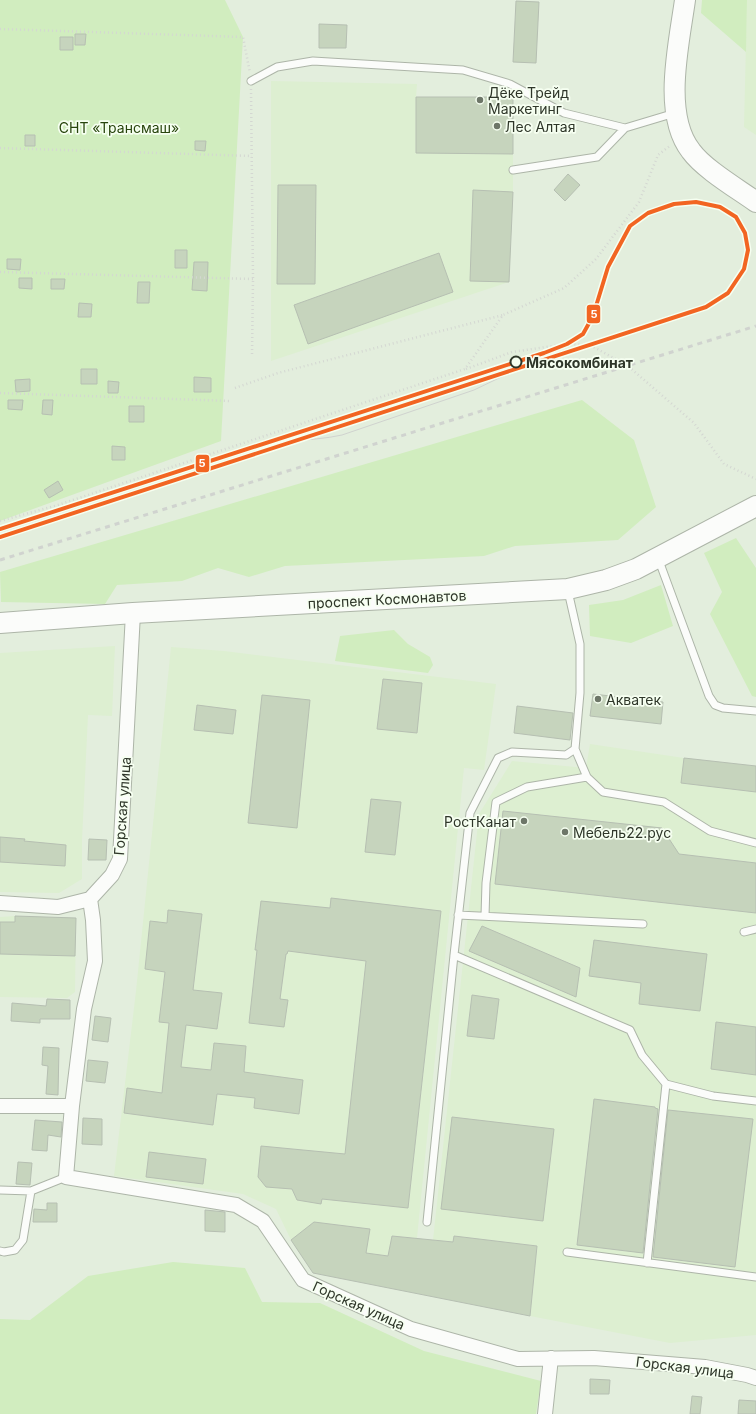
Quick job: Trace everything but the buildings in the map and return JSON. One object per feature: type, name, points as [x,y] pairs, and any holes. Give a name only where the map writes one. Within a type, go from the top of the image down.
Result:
[{"type":"main road","points":[[685,0],[674,90],[675,113],[682,135],[691,152],[755,199]]},
{"type":"main road","name":"проспект Космонавтов","points":[[0,623],[133,613],[568,589],[606,580],[636,569],[756,506]]},
{"type":"street","name":"Горская улица","points":[[90,899],[112,874],[120,859],[133,613]]},
{"type":"street","points":[[0,903],[58,907],[90,899],[93,920],[95,961],[84,1009],[72,1106],[66,1177]]},
{"type":"street","points":[[0,1106],[72,1106]]},
{"type":"street","name":"Горская улица","points":[[66,1177],[236,1205],[263,1221],[303,1280],[411,1329],[518,1359],[594,1358],[705,1367],[756,1378]]},
{"type":"street","points":[[545,1414],[551,1358]]},
{"type":"lane","points":[[251,81],[277,67],[313,61],[463,70],[510,84],[564,113],[625,128]]},
{"type":"lane","points":[[513,170],[597,157],[625,128],[675,113]]},
{"type":"lane","points":[[658,558],[709,696],[715,705],[723,708],[756,711]]},
{"type":"lane","points":[[568,589],[580,644],[580,693],[575,749],[587,777],[603,792],[664,802],[710,831],[756,843]]},
{"type":"lane","points":[[427,1222],[458,915],[470,813],[498,758],[512,752],[566,755],[575,749]]},
{"type":"lane","points":[[485,916],[486,883],[496,802],[527,787],[587,777]]},
{"type":"lane","points":[[458,915],[643,924]]},
{"type":"lane","points":[[744,932],[756,929]]},
{"type":"lane","points":[[454,955],[630,1030],[642,1055],[666,1084],[713,1096],[756,1101]]},
{"type":"lane","points":[[647,1263],[666,1084]]},
{"type":"lane","points":[[0,1190],[32,1191],[66,1177]]},
{"type":"lane","points":[[0,1251],[4,1252],[15,1250],[23,1240],[32,1191]]},
{"type":"lane","points":[[567,1252],[756,1277]]},
{"type":"path","points":[[0,29],[243,37],[251,81],[253,279],[252,355]]},
{"type":"path","points":[[235,388],[278,373],[503,315],[564,288],[596,259],[639,202],[658,155],[682,135]]},
{"type":"path","points":[[0,148],[252,156]]},
{"type":"path","points":[[0,272],[253,279]]},
{"type":"path","points":[[466,369],[503,315]]},
{"type":"path","points":[[0,520],[58,505],[140,476],[466,369],[512,352],[567,344],[590,346],[628,366],[694,423],[724,464],[756,479]]},
{"type":"path","points":[[0,394],[231,401]]},
{"type":"shaded area","points":[[747,0],[756,0],[756,135],[744,127]]},
{"type":"shaded area","points":[[271,81],[417,84],[416,97],[513,97],[513,192],[509,282],[271,361]]},
{"type":"shaded area","points":[[115,646],[112,716],[88,715],[82,840],[82,879],[59,893],[0,892],[0,653]]},
{"type":"shaded area","points":[[171,647],[224,651],[496,684],[484,770],[464,768],[417,1238],[392,1236],[388,1256],[366,1253],[369,1229],[314,1222],[291,1240],[276,1209],[243,1194],[114,1176],[136,991]]},
{"type":"shaded area","points":[[590,744],[684,758],[756,766],[756,1335],[670,1343],[530,1316],[537,1246],[454,1236],[453,1242],[433,1240],[479,814],[512,761],[586,768]]},
{"type":"shaded area","points":[[0,917],[76,918],[75,992],[67,998],[0,997]]},
{"type":"green space","name":"СНТ «Трансмаш»","points":[[0,0],[225,0],[243,37],[221,441],[0,521]]},
{"type":"green space","points":[[702,0],[747,0],[746,52],[701,13]]},
{"type":"green space","points":[[582,400],[634,440],[656,507],[618,540],[515,546],[484,556],[285,566],[249,577],[218,568],[182,581],[117,585],[105,604],[1,602],[0,572]]},
{"type":"green space","points":[[736,538],[756,568],[756,697],[752,696],[710,614],[722,592],[704,553]]},
{"type":"green space","points":[[661,585],[673,626],[631,643],[590,636],[589,605],[623,600]]},
{"type":"green space","points":[[394,630],[408,644],[430,657],[433,665],[428,673],[335,661],[340,636]]},
{"type":"green space","points":[[173,1262],[245,1268],[262,1302],[320,1303],[424,1351],[541,1381],[536,1414],[0,1414],[0,1319],[30,1320],[88,1276]]},
{"type":"tram line","points":[[291,442],[342,435],[474,390],[520,368]]},
{"type":"railway","points":[[0,560],[756,326]]},
{"type":"transit line","name":"5","points":[[0,529],[544,353],[567,344],[583,334],[593,316],[608,267],[630,226],[648,213],[674,204],[696,202],[720,207],[736,217],[745,233],[748,250],[744,269],[728,293],[706,307],[0,537]]},
{"type":"place","name":"Дёке Трейд Маркетинг","points":[[480,100]]},
{"type":"place","name":"Лес Алтая","points":[[497,126]]},
{"type":"place","name":"Мясокомбинат","points":[[516,362]]},
{"type":"place","name":"Акватек","points":[[598,699]]},
{"type":"place","name":"РостКанат","points":[[524,821]]},
{"type":"place","name":"Мебель22.рус","points":[[565,832]]}]
